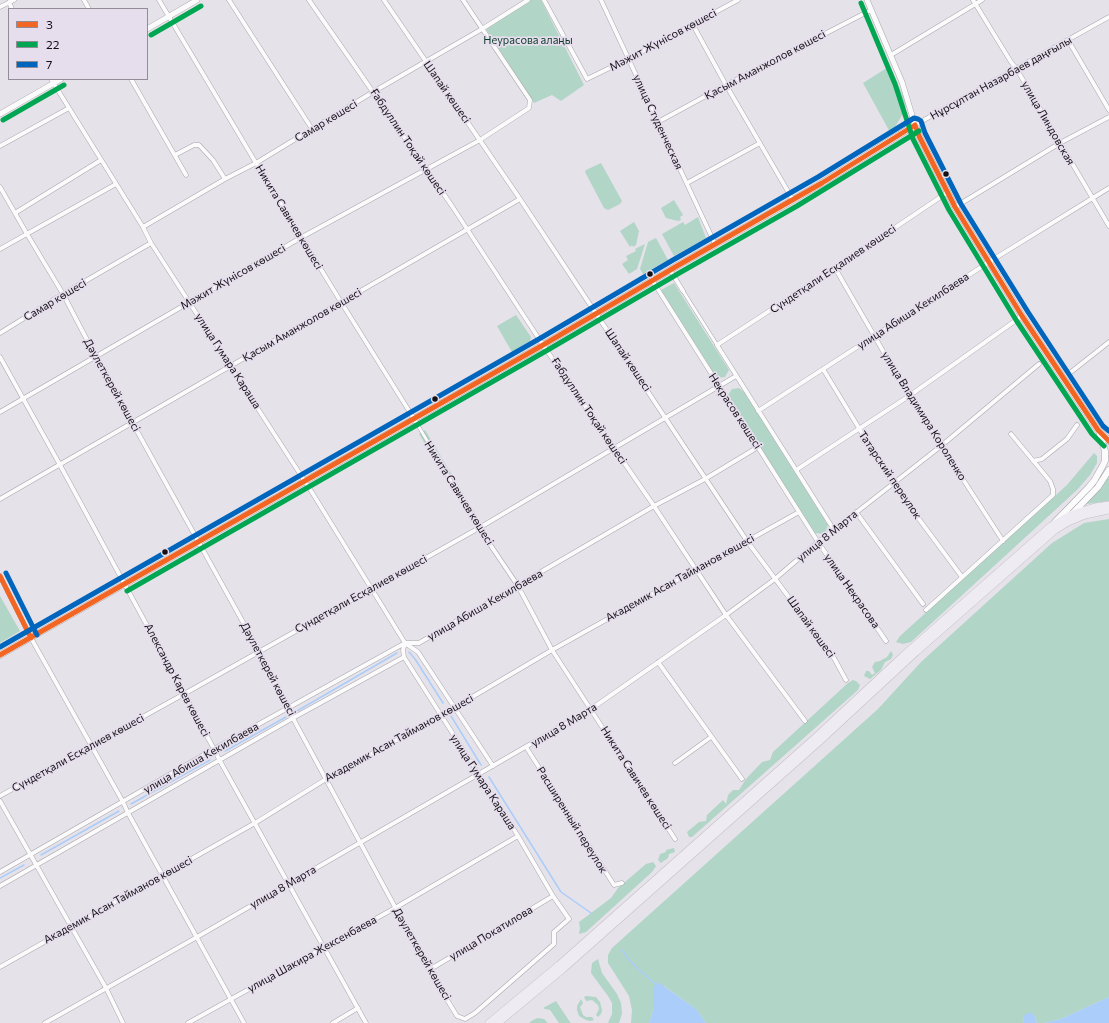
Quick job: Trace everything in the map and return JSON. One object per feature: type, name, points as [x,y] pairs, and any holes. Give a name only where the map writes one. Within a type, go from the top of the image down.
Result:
[{"type":"main road","points":[[915,125],[955,207],[1022,316],[1109,447]]},
{"type":"main road","name":"Нұрсұлтан Назарбаев даңғылы","points":[[0,655],[305,481],[415,421],[652,280],[822,183],[915,125]]},
{"type":"main road","points":[[1098,430],[1109,441]]},
{"type":"main road","points":[[498,1023],[563,969],[820,741],[1053,528],[1094,481],[1105,461],[1105,451],[1098,430]]},
{"type":"main road","points":[[489,1023],[565,960],[816,736],[903,656],[1053,528],[1072,514],[1098,487],[1109,470]]},
{"type":"main road","points":[[1072,514],[1095,507],[1109,505]]},
{"type":"main road","points":[[1053,528],[1085,515],[1109,510]]},
{"type":"street","points":[[0,7],[14,0]]},
{"type":"street","name":"Никита Савичев көшесі","points":[[160,0],[256,163],[479,528],[518,586],[552,650],[675,839]]},
{"type":"street","points":[[148,28],[197,0]]},
{"type":"street","points":[[229,0],[312,129]]},
{"type":"street","name":"Ғабдуллин Тоқай көшесі","points":[[309,0],[452,206],[726,615],[805,721]]},
{"type":"street","name":"Шапай көшесі","points":[[384,0],[520,199],[747,541],[834,658],[846,680]]},
{"type":"street","points":[[463,0],[482,29]]},
{"type":"street","name":"Самар көшесі","points":[[143,227],[225,179],[256,163],[373,92],[482,29],[528,0]]},
{"type":"street","name":"Мәжит Жүнісов көшесі","points":[[544,0],[587,79],[693,25],[738,0]]},
{"type":"street","name":"улица Студенческая","points":[[601,0],[715,244]]},
{"type":"street","points":[[867,0],[902,82],[915,125]]},
{"type":"street","points":[[891,55],[974,2],[982,0]]},
{"type":"street","points":[[9,2],[12,8]]},
{"type":"street","name":"улица Линдовская","points":[[974,2],[1016,68],[1109,226]]},
{"type":"street","name":"Қасым Аманжолов көшесі","points":[[658,122],[726,85],[872,10]]},
{"type":"street","name":"Нұрсұлтан Назарбаев даңғылы","points":[[915,125],[1109,17]]},
{"type":"street","points":[[693,25],[793,200]]},
{"type":"street","name":"Мәжит Жүнісов көшесі","points":[[0,412],[302,237],[480,140],[529,108],[530,100],[482,29]]},
{"type":"street","points":[[1068,40],[1109,110]]},
{"type":"street","points":[[132,80],[186,175]]},
{"type":"street","points":[[0,114],[52,81]]},
{"type":"street","name":"улица Гумара Караша","points":[[52,81],[143,227],[151,243],[305,481],[405,643],[418,652],[493,766]]},
{"type":"street","points":[[0,146],[69,108]]},
{"type":"street","points":[[955,207],[1060,143],[1109,117]]},
{"type":"street","points":[[687,183],[760,143]]},
{"type":"street","points":[[174,155],[194,144],[199,145],[213,160],[225,179]]},
{"type":"street","points":[[15,213],[101,160]]},
{"type":"street","points":[[0,249],[116,184]]},
{"type":"street","name":"Дәулеткерей көшесі","points":[[0,186],[62,294],[199,542],[259,651],[288,709],[395,908],[429,970],[457,1016],[465,1019],[475,1013],[554,944],[554,932],[569,919]]},
{"type":"street","name":"улица Абиша Кекилбаева","points":[[758,410],[989,262],[1109,188]]},
{"type":"street","name":"Сүндетқали Есқалиев көшесі","points":[[717,346],[948,192]]},
{"type":"street","name":"Қасым Аманжолов көшесі","points":[[0,499],[520,199]]},
{"type":"street","name":"Самар көшесі","points":[[0,333],[62,294],[151,243]]},
{"type":"street","name":"улица Владимира Короленко","points":[[835,268],[909,396],[1003,541]]},
{"type":"street","name":"Некрасов көшесі","points":[[670,270],[834,530]]},
{"type":"street","name":"Некрасов көшесі","points":[[652,280],[818,542]]},
{"type":"street","points":[[796,470],[909,396],[1022,316]]},
{"type":"street","points":[[1070,372],[1109,342]]},
{"type":"street","name":"Александр Карев көшесі","points":[[0,357],[220,761],[366,1023]]},
{"type":"street","name":"улица 8 Марта","points":[[45,1023],[197,937],[591,709],[775,579],[818,542],[941,446],[1039,364]]},
{"type":"street","name":"Татарский переулок","points":[[823,369],[893,484],[962,577]]},
{"type":"street","name":"Сүндетқали Есқалиев көшесі","points":[[0,796],[92,746],[479,528],[736,376]]},
{"type":"street","points":[[1033,461],[1042,459],[1067,439],[1077,425]]},
{"type":"street","points":[[926,610],[1053,495],[1053,489],[1050,481],[1011,434]]},
{"type":"street","name":"улица Абиша Кекилбаева","points":[[0,872],[405,643],[419,643],[758,447]]},
{"type":"street","name":"Академик Асан Тайманов көшесі","points":[[0,967],[255,823],[326,779],[455,708],[552,650],[799,512]]},
{"type":"street","points":[[856,512],[923,604]]},
{"type":"street","name":"улица Некрасова","points":[[818,542],[886,641]]},
{"type":"street","points":[[0,576],[32,638],[244,1023]]},
{"type":"street","points":[[404,657],[403,650],[405,643]]},
{"type":"street","name":"улица Гумара Караша","points":[[404,657],[440,716],[518,836],[553,896],[569,919]]},
{"type":"street","name":"улица Абиша Кекилбаева","points":[[0,886],[404,657]]},
{"type":"street","points":[[658,662],[742,779]]},
{"type":"street","points":[[675,763],[711,737]]},
{"type":"street","name":"Расширенный переулок","points":[[526,747],[614,886],[622,883]]},
{"type":"street","points":[[0,801],[106,988],[123,1023]]},
{"type":"street","name":"улица Шакира Жексенбаева","points":[[188,1023],[395,908],[518,836]]},
{"type":"street","name":"улица Покатилова","points":[[429,970],[553,896]]},
{"type":"street","points":[[333,1023],[358,1008]]},
{"type":"green space","name":"Неурасова алаңы","points":[[530,0],[541,0],[584,85],[561,101],[552,95],[534,103],[486,29]]},
{"type":"green space","points":[[890,66],[905,100],[906,106],[891,134],[863,83]]},
{"type":"green space","points":[[601,163],[622,201],[620,204],[608,210],[604,208],[585,172],[586,170]]},
{"type":"green space","points":[[674,200],[683,215],[680,217],[681,220],[678,221],[666,218],[661,208]]},
{"type":"green space","points":[[698,217],[706,238],[674,256],[662,234],[683,222],[685,225]]},
{"type":"green space","points":[[634,222],[639,231],[636,245],[633,247],[632,245],[630,247],[620,231]]},
{"type":"green space","points":[[656,238],[668,260],[643,274],[640,269],[648,242]]},
{"type":"green space","points":[[645,244],[637,269],[629,274],[622,264],[628,260],[626,256]]},
{"type":"green space","points":[[674,283],[729,370],[725,377],[717,378],[661,290]]},
{"type":"green space","points":[[516,315],[531,337],[530,341],[512,352],[497,326]]},
{"type":"green space","points":[[739,388],[744,392],[828,525],[825,534],[815,533],[730,400],[728,395],[732,389]]},
{"type":"green space","points":[[425,430],[475,513],[469,517],[419,434]]},
{"type":"green space","points":[[1094,453],[1097,456],[1097,463],[1090,475],[1077,490],[911,642],[903,644],[896,642],[900,636],[1067,485]]},
{"type":"green space","points":[[1109,476],[1109,501],[1087,504],[1087,502],[1099,490]]},
{"type":"green space","points":[[1109,519],[1109,997],[1061,1019],[1044,1023],[1037,1023],[1035,1016],[1023,1016],[1024,1023],[706,1023],[696,1009],[664,986],[654,987],[654,1008],[649,1023],[631,1023],[632,1010],[629,996],[608,963],[608,955],[612,948],[878,709],[921,662],[1052,543],[1084,523]]},
{"type":"green space","points":[[0,596],[20,631],[0,643]]},
{"type":"green space","points":[[891,651],[893,655],[891,659],[885,662],[881,670],[870,679],[864,676],[866,671],[869,671],[872,675],[875,673],[872,667],[875,662],[887,657]]},
{"type":"green space","points":[[853,680],[860,685],[858,690],[692,837],[689,837],[687,832],[699,822],[706,821],[707,815],[723,800],[726,804],[728,795],[733,790],[739,790],[746,779],[762,762],[770,760],[773,752]]},
{"type":"green space","points":[[674,848],[675,852],[669,854],[668,858],[661,863],[658,860],[660,854],[666,852],[666,850]]},
{"type":"green space","points":[[653,862],[656,866],[652,872],[586,932],[579,934],[579,922],[611,898],[618,888],[646,864]]},
{"type":"green space","points":[[598,959],[602,973],[617,994],[621,1003],[622,1014],[619,1023],[608,1023],[612,1014],[612,1003],[591,973],[592,963]]},
{"type":"green space","points":[[584,997],[596,997],[600,1002],[602,1010],[598,1017],[596,1015],[599,1009],[598,1005],[592,1000],[586,1001]]},
{"type":"green space","points":[[581,999],[583,1003],[580,1007],[583,1015],[586,1017],[592,1017],[594,1020],[586,1020],[579,1016],[577,1006]]},
{"type":"green space","points":[[556,1001],[571,1023],[559,1023],[550,1010],[543,1008]]},
{"type":"green space","points":[[538,1018],[544,1019],[548,1023],[529,1023]]},
{"type":"water","points":[[658,982],[696,1009],[706,1023],[649,1023],[654,1008],[654,987]]},
{"type":"water","points":[[1109,997],[1109,1023],[1044,1023],[1061,1019]]},
{"type":"water","points":[[1030,1012],[1035,1016],[1037,1023],[1024,1023],[1023,1016]]},
{"type":"waterway","points":[[409,652],[443,703]]},
{"type":"waterway","points":[[297,711],[397,653]]},
{"type":"waterway","points":[[451,716],[481,765]]},
{"type":"waterway","points":[[225,751],[286,717]]},
{"type":"waterway","points":[[131,804],[210,760]]},
{"type":"waterway","points":[[489,777],[561,892],[591,913]]},
{"type":"waterway","points":[[41,855],[119,811]]},
{"type":"waterway","points":[[0,878],[24,865]]},
{"type":"waterway","points":[[622,950],[631,962],[655,984]]},
{"type":"transit line","name":"22","points":[[861,3],[895,84],[913,139],[949,210],[1016,320],[1092,434],[1104,446]]},
{"type":"transit line","name":"22","points":[[151,35],[201,6]]},
{"type":"transit line","name":"22","points":[[3,120],[64,85]]},
{"type":"transit line","name":"7","points":[[0,647],[539,339],[818,177],[914,118],[921,121],[925,133],[961,204],[1028,312],[1103,426],[1109,431]]},
{"type":"transit line","name":"3","points":[[0,655],[543,345],[822,183],[915,125],[919,136],[955,207],[1022,316],[1098,430],[1109,441]]},
{"type":"transit line","name":"22","points":[[127,591],[797,206],[919,131]]},
{"type":"transit line","name":"7","points":[[6,573],[37,635]]},
{"type":"transit line","name":"3","points":[[0,576],[31,638]]}]
